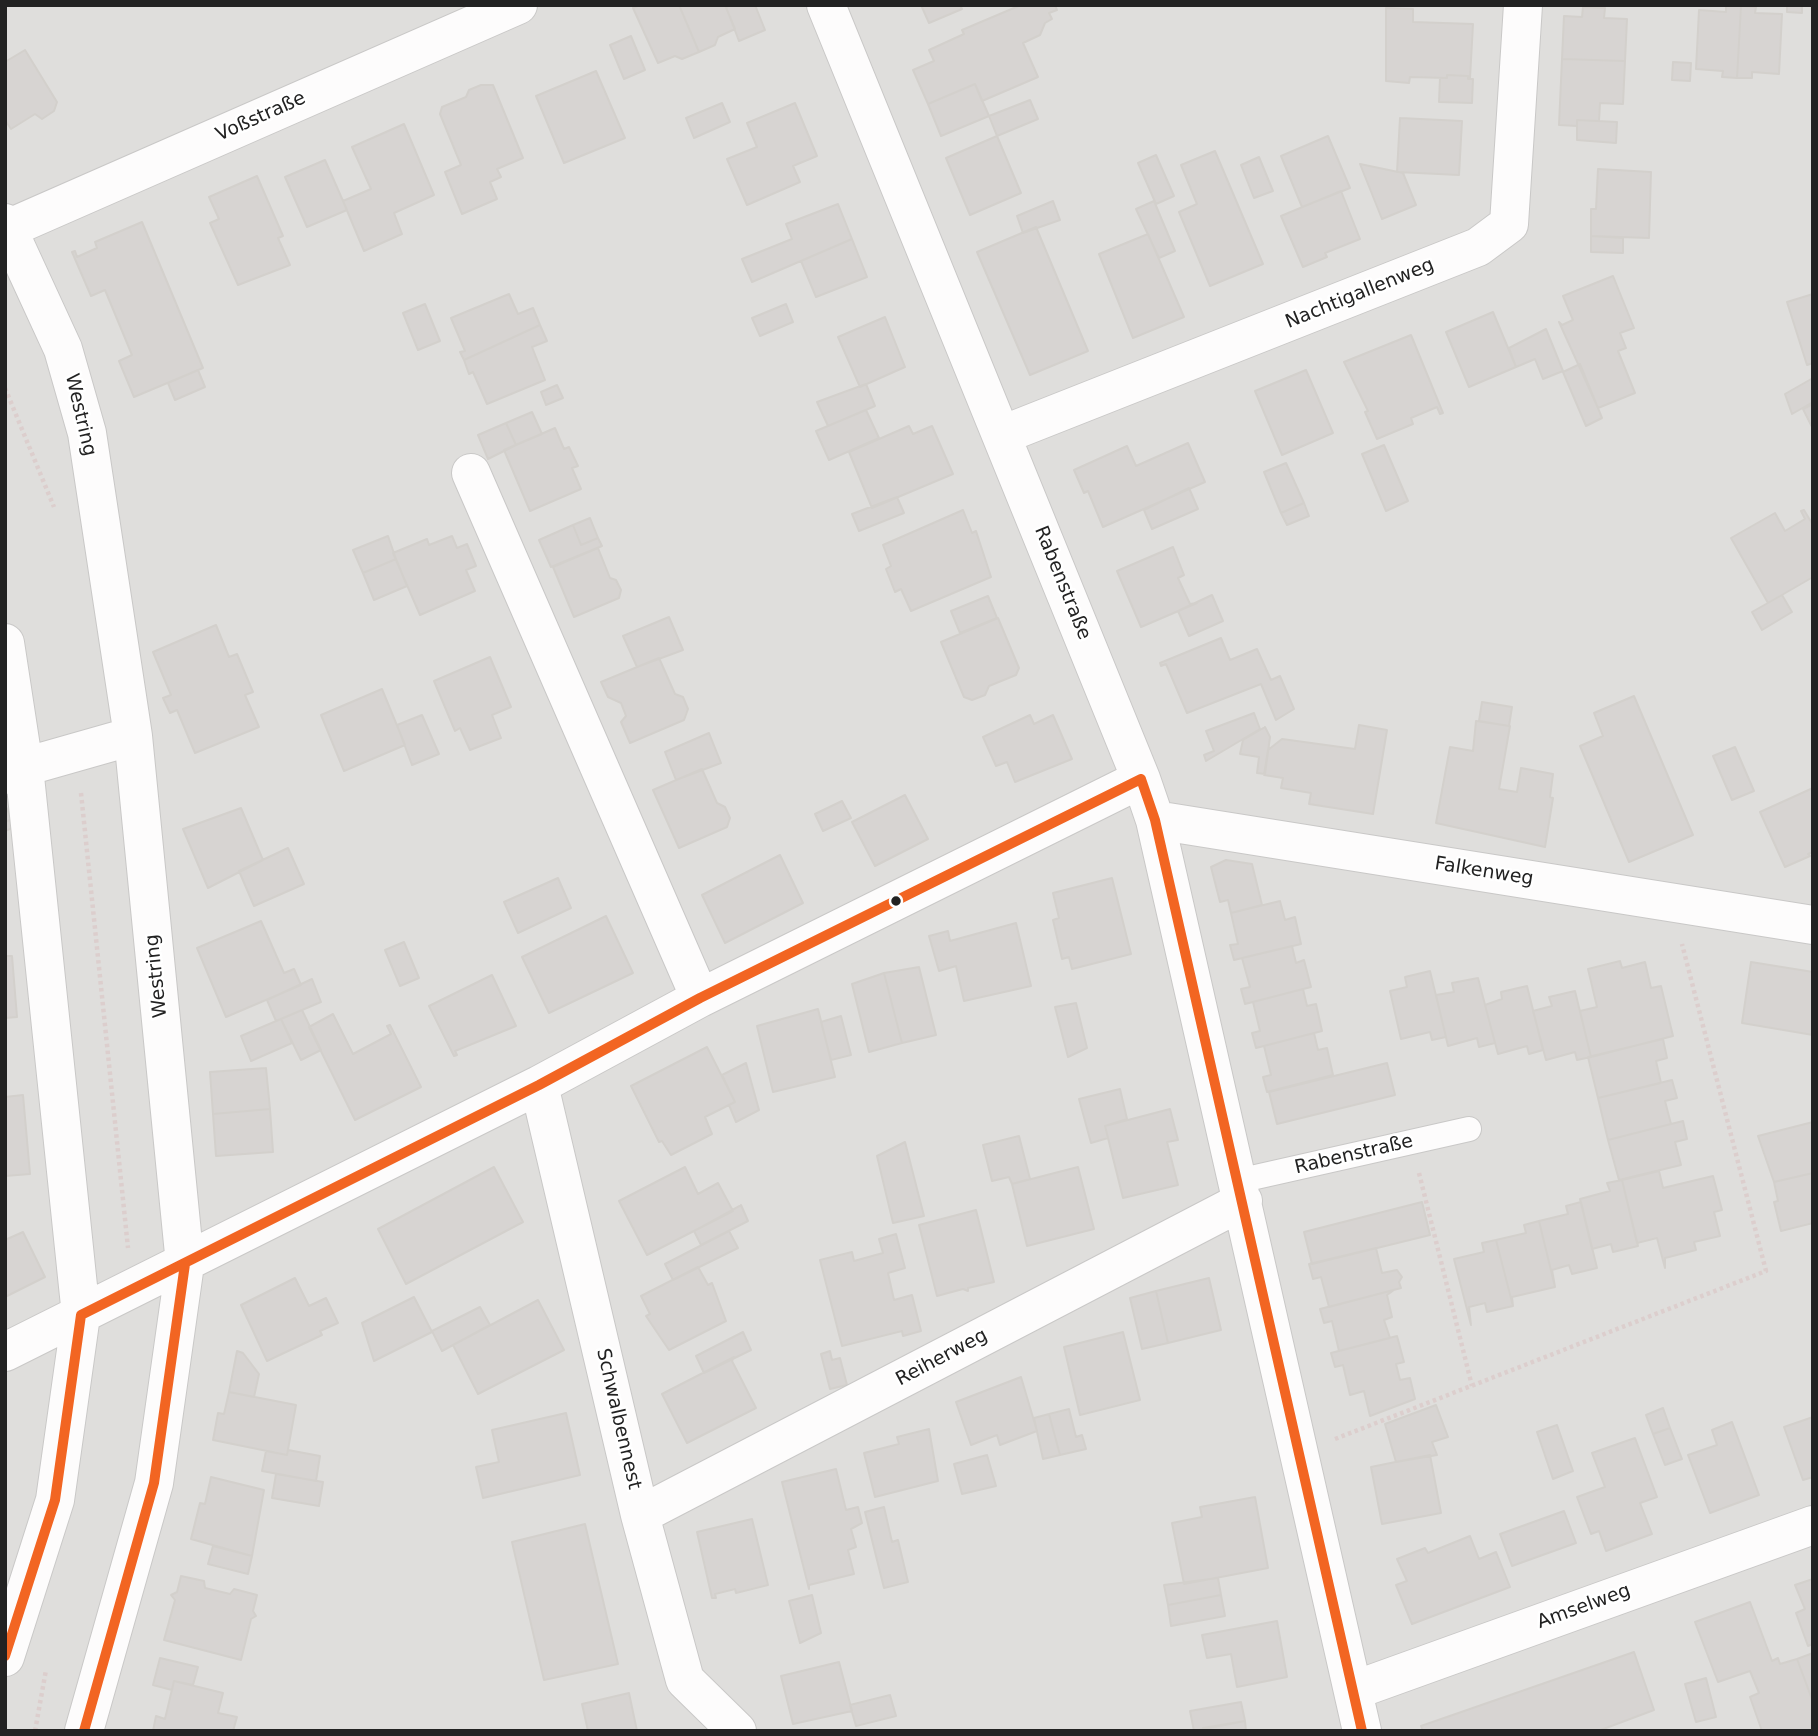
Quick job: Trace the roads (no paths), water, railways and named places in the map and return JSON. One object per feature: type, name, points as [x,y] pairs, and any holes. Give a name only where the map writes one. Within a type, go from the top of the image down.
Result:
[{"type":"street","name":"Voßstraße","points":[[6,227],[518,5]]},
{"type":"street","name":"Rabenstraße","points":[[826,5],[1142,779],[1155,820],[1301,1452],[1362,1731]]},
{"type":"street","name":"Nachtigallenweg","points":[[1002,435],[1478,247],[1509,224],[1523,5]]},
{"type":"street","name":"Westring","points":[[6,227],[63,349],[86,433],[133,736],[185,1264],[154,1483],[84,1731]]},
{"type":"street","points":[[471,473],[700,998]]},
{"type":"street","points":[[5,643],[15,771],[80,1315],[55,1500],[5,1657]]},
{"type":"street","points":[[15,771],[133,736]]},
{"type":"street","points":[[5,1352],[539,1085],[700,998],[1142,779]]},
{"type":"street","name":"Falkenweg","points":[[1155,820],[1813,925]]},
{"type":"street","name":"Schwalbennest","points":[[539,1085],[640,1515],[685,1680],[737,1731]]},
{"type":"street","name":"Reiherweg","points":[[640,1515],[1241,1191]]},
{"type":"street","name":"Amselweg","points":[[1355,1690],[1813,1525]]},
{"type":"lane","name":"Rabenstraße","points":[[1241,1191],[1411,1142],[1469,1129]]}]
